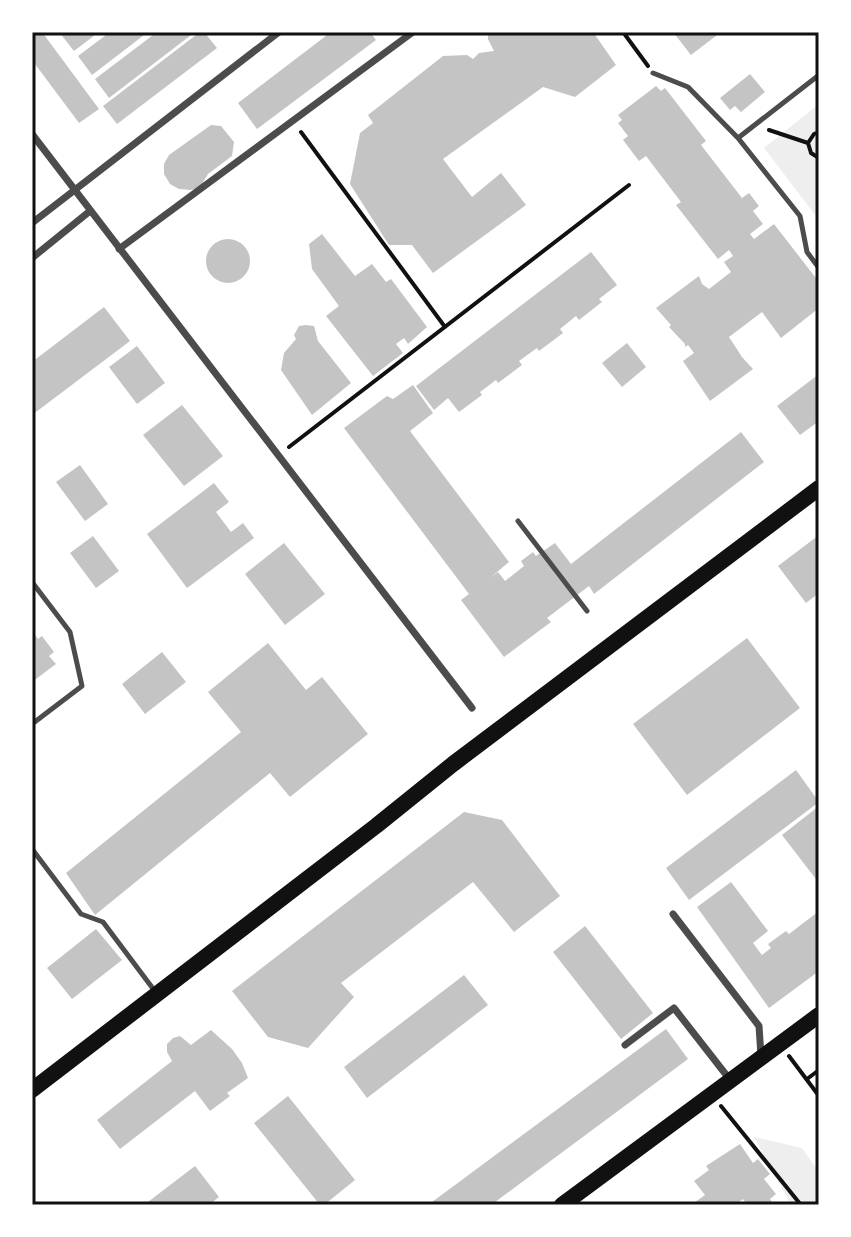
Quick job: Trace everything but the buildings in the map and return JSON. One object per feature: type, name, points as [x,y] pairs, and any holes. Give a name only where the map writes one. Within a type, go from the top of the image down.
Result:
[{"type":"main road","points":[[32,1090],[453,764],[819,488]]},
{"type":"main road","points":[[562,1205],[819,1015]]},
{"type":"street","points":[[32,223],[279,32]]},
{"type":"street","points":[[119,249],[413,32]]},
{"type":"street","points":[[32,134],[472,708]]},
{"type":"street","points":[[32,258],[90,211]]},
{"type":"street","points":[[673,914],[759,1026],[762,1058]]},
{"type":"street","points":[[625,1045],[674,1008],[731,1081]]},
{"type":"lane","points":[[653,73],[688,87],[738,138],[800,216],[807,252],[819,268]]},
{"type":"lane","points":[[738,138],[819,75]]},
{"type":"lane","points":[[518,521],[587,611]]},
{"type":"lane","points":[[32,582],[70,632],[82,686],[32,724]]},
{"type":"lane","points":[[32,849],[81,914],[103,922],[157,994]]},
{"type":"path","points":[[623,32],[653,73]]},
{"type":"path","points":[[293,121],[445,327]]},
{"type":"path","points":[[754,125],[808,143]]},
{"type":"path","points":[[808,143],[819,132]]},
{"type":"path","points":[[808,143],[811,153],[819,158]]},
{"type":"path","points":[[278,455],[629,185]]},
{"type":"path","points":[[780,1044],[819,1096]]},
{"type":"path","points":[[807,1079],[819,1070]]},
{"type":"path","points":[[712,1095],[801,1205]]},
{"type":"shaded area","points":[[819,104],[819,220],[764,148]]},
{"type":"shaded area","points":[[754,1137],[802,1148],[819,1172],[819,1205],[791,1205]]}]
